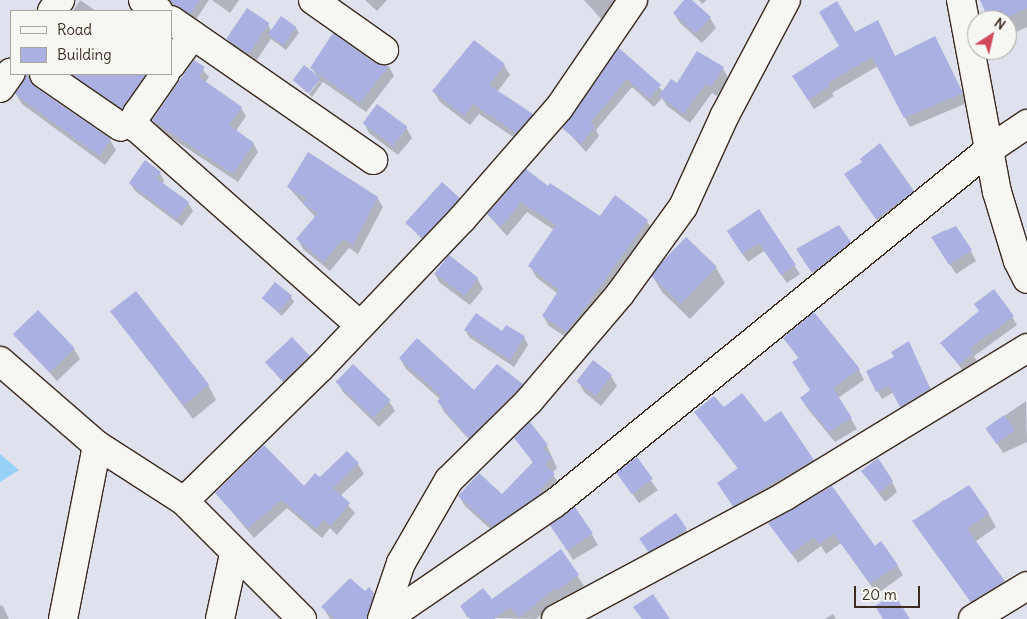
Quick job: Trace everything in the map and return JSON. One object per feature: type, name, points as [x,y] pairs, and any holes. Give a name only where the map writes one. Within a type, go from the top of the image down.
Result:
[{"type":"street","points":[[143,0],[158,10]]},
{"type":"street","points":[[313,0],[384,50]]},
{"type":"street","points":[[184,501],[360,325],[462,219],[560,108],[633,0]]},
{"type":"street","points":[[382,619],[401,563],[449,480],[529,401],[602,316],[683,207],[730,107],[786,0]]},
{"type":"street","points":[[961,0],[997,192],[1018,261],[1027,279]]},
{"type":"street","points":[[172,62],[182,27],[373,160]]},
{"type":"street","points":[[45,75],[121,128]]},
{"type":"street","points":[[164,75],[136,114],[134,120],[136,128],[360,325]]},
{"type":"street","points":[[386,619],[556,503],[990,149],[1027,124]]},
{"type":"street","points":[[556,619],[785,496],[1027,348]]},
{"type":"street","points":[[0,360],[97,445],[184,501],[234,554],[302,619]]},
{"type":"street","points":[[63,619],[97,445]]},
{"type":"street","points":[[220,619],[234,554]]},
{"type":"street","points":[[973,619],[1027,586]]},
{"type":"water","points":[[0,454],[19,470],[0,482]]},
{"type":"building","points":[[171,0],[200,0],[190,14],[170,1]]},
{"type":"building","points":[[684,0],[692,0],[711,17],[696,34],[673,13]]},
{"type":"building","points":[[980,0],[1027,0],[1027,8],[1017,13],[1017,10],[984,10]]},
{"type":"building","points":[[837,1],[855,32],[878,20],[895,56],[935,36],[963,93],[904,118],[872,57],[828,83],[830,86],[808,100],[792,76],[839,46],[819,12]]},
{"type":"building","points":[[247,8],[269,23],[249,54],[226,39]]},
{"type":"building","points":[[281,16],[297,27],[283,46],[268,35]]},
{"type":"building","points":[[333,33],[375,63],[389,66],[360,103],[310,68]]},
{"type":"building","points":[[474,40],[505,64],[489,85],[533,114],[516,133],[473,104],[464,116],[432,91]]},
{"type":"building","points":[[619,48],[661,85],[649,99],[627,79],[590,123],[595,127],[581,144],[562,128]]},
{"type":"building","points":[[697,51],[724,67],[711,87],[706,84],[683,114],[659,96],[671,79],[677,83]]},
{"type":"building","points":[[194,60],[205,67],[199,77],[242,107],[229,125],[254,143],[233,174],[152,120]]},
{"type":"building","points":[[304,65],[321,78],[309,93],[293,80]]},
{"type":"building","points":[[27,75],[35,87],[111,139],[99,156],[15,94]]},
{"type":"building","points":[[72,75],[145,75],[122,109]]},
{"type":"building","points":[[377,104],[407,127],[393,146],[363,123]]},
{"type":"building","points":[[880,143],[914,191],[876,219],[844,174],[862,162],[860,159]]},
{"type":"building","points":[[308,152],[378,197],[353,245],[343,239],[324,262],[296,239],[318,213],[303,204],[306,198],[287,187]]},
{"type":"building","points":[[145,160],[161,172],[156,178],[189,202],[177,219],[129,183]]},
{"type":"building","points":[[526,169],[548,186],[550,183],[600,216],[615,195],[648,220],[567,332],[542,316],[559,290],[528,266],[556,225],[521,202],[501,227],[487,214]]},
{"type":"building","points":[[442,182],[460,198],[423,239],[405,223]]},
{"type":"building","points":[[759,209],[796,265],[781,275],[759,243],[742,254],[727,231]]},
{"type":"building","points":[[839,225],[851,242],[812,273],[796,249]]},
{"type":"building","points":[[956,226],[972,250],[949,265],[931,237]]},
{"type":"building","points":[[686,237],[717,267],[681,304],[650,274]]},
{"type":"building","points":[[449,255],[478,278],[464,296],[435,273]]},
{"type":"building","points":[[275,282],[292,296],[279,312],[262,298]]},
{"type":"building","points":[[994,289],[1014,316],[970,348],[973,353],[959,365],[940,343],[979,311],[974,304]]},
{"type":"building","points":[[136,291],[209,385],[183,405],[110,311]]},
{"type":"building","points":[[38,310],[75,348],[50,372],[13,334]]},
{"type":"building","points":[[814,312],[860,369],[833,388],[852,418],[829,432],[800,398],[810,390],[792,362],[799,358],[783,338]]},
{"type":"building","points":[[476,313],[502,331],[506,325],[525,336],[510,360],[464,330]]},
{"type":"building","points":[[292,337],[310,356],[283,381],[265,362]]},
{"type":"building","points":[[417,338],[474,390],[497,364],[523,384],[469,438],[437,401],[442,397],[399,358]]},
{"type":"building","points":[[909,341],[930,389],[900,407],[889,386],[876,392],[866,371],[894,357],[891,352]]},
{"type":"building","points":[[593,360],[612,375],[595,396],[576,381]]},
{"type":"building","points":[[353,364],[390,400],[373,418],[336,382]]},
{"type":"building","points":[[742,393],[765,422],[781,411],[814,460],[733,506],[717,483],[738,468],[694,412],[714,396],[724,407]]},
{"type":"building","points":[[1004,415],[1015,430],[997,444],[985,429]]},
{"type":"building","points":[[530,422],[548,445],[543,448],[552,458],[545,465],[555,474],[539,491],[542,493],[492,527],[458,496],[479,473],[502,494],[533,462],[514,438]]},
{"type":"building","points":[[264,445],[304,486],[315,473],[320,477],[347,451],[359,463],[333,488],[350,503],[331,526],[324,520],[316,529],[281,500],[248,529],[215,493]]},
{"type":"building","points":[[637,457],[653,479],[632,494],[616,472]]},
{"type":"building","points":[[878,458],[893,481],[879,493],[861,471]]},
{"type":"building","points":[[969,485],[989,513],[967,529],[1005,581],[971,602],[912,521]]},
{"type":"building","points":[[832,486],[875,546],[881,541],[898,565],[870,584],[834,534],[819,544],[814,537],[791,554],[768,523]]},
{"type":"building","points":[[575,507],[593,534],[567,551],[549,524]]},
{"type":"building","points":[[676,513],[687,529],[650,554],[639,539]]},
{"type":"building","points":[[561,549],[579,575],[556,591],[554,589],[519,618],[510,607],[494,619],[470,619],[460,606],[483,588],[492,599]]},
{"type":"building","points":[[350,578],[365,591],[369,587],[374,593],[367,619],[335,619],[321,607]]},
{"type":"building","points":[[653,594],[670,619],[642,619],[633,607]]},
{"type":"building","points":[[894,594],[910,619],[883,619],[875,606]]}]
